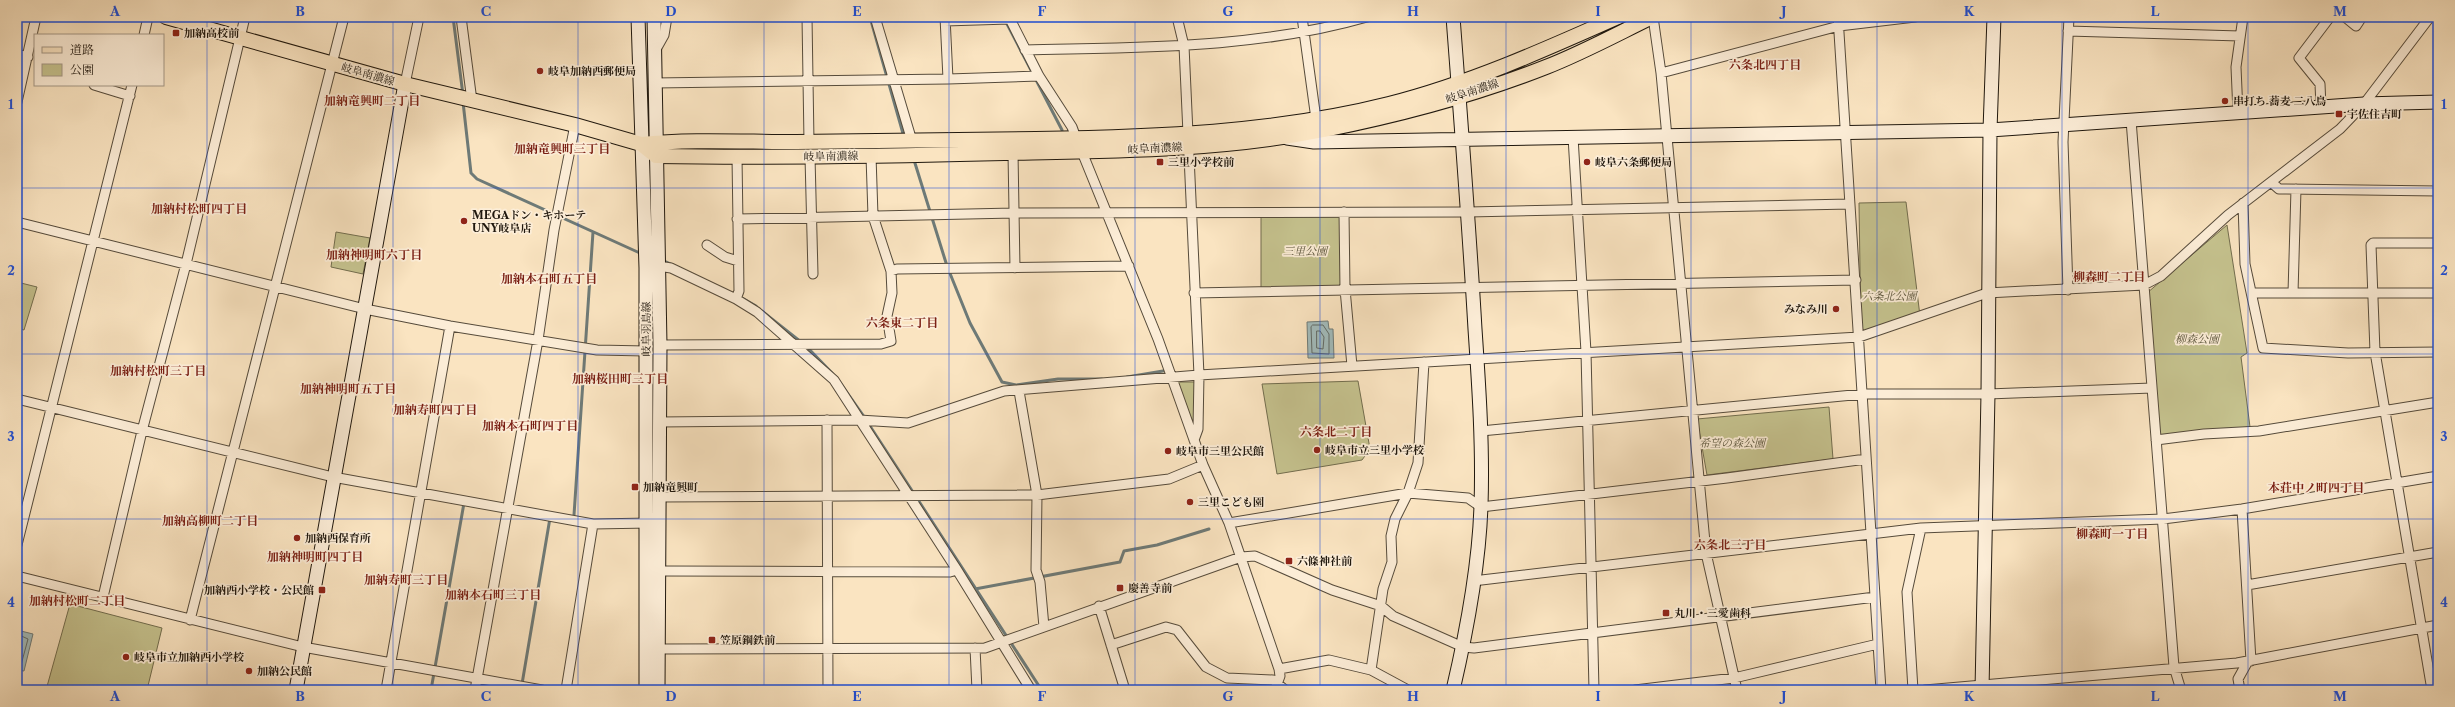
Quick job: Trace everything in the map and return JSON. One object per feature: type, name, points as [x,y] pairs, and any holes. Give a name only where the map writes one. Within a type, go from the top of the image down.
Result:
[{"type":"main road","name":"岐阜南濃線","points":[[166,17],[405,84],[575,125],[656,149],[738,157],[1082,152],[1189,140],[1316,119],[1458,89],[1546,67],[1653,17]]},
{"type":"main road","name":"岐阜南濃線","points":[[656,149],[809,142],[1076,138],[1189,140],[1284,137],[1391,116],[1458,89],[1618,17]]},
{"type":"street","points":[[17,102],[30,63],[36,17]]},
{"type":"street","points":[[144,34],[148,17]]},
{"type":"street","points":[[103,597],[142,431],[186,264],[245,17]]},
{"type":"street","points":[[190,620],[344,17]]},
{"type":"street","points":[[296,690],[333,477],[365,309],[371,262],[419,17]]},
{"type":"street","points":[[461,17],[472,101]]},
{"type":"street","name":"岐阜羽島線","points":[[638,17],[646,351],[652,523],[646,690]]},
{"type":"street","name":"岐阜羽島線","points":[[654,17],[654,83],[660,345],[660,497],[652,523],[659,570],[658,690]]},
{"type":"street","points":[[654,53],[664,35],[668,17]]},
{"type":"street","points":[[807,17],[809,142]]},
{"type":"street","points":[[876,17],[912,141]]},
{"type":"street","points":[[1177,17],[1184,46],[1189,140],[1190,213],[1199,375],[1198,429],[1194,440]]},
{"type":"street","points":[[1302,17],[1316,119]]},
{"type":"street","points":[[1025,50],[1184,46],[1252,41],[1304,32],[1367,17]]},
{"type":"street","points":[[1453,17],[1468,212],[1481,431],[1481,507],[1474,581],[1463,647],[1453,690]]},
{"type":"street","points":[[1653,17],[1661,73],[1685,347],[1706,553],[1737,690]]},
{"type":"street","points":[[1661,73],[1838,21],[1915,17]]},
{"type":"street","points":[[1982,687],[1984,527],[1988,394],[1987,293],[1994,17]]},
{"type":"street","points":[[2068,290],[2064,125],[2069,17]]},
{"type":"street","points":[[2238,113],[2236,67],[2243,17]]},
{"type":"street","points":[[2321,107],[2320,84],[2299,58],[2330,17]]},
{"type":"street","points":[[2344,17],[2356,26],[2362,17]]},
{"type":"street","points":[[660,422],[859,420],[908,423],[1004,391],[1019,391],[1199,375],[1859,337],[1987,293],[2144,285],[2161,276],[2251,197],[2340,129],[2364,104],[2430,17]]},
{"type":"street","points":[[948,80],[945,19],[1009,18],[1039,76],[1072,127],[1076,138]]},
{"type":"street","points":[[1838,21],[1856,280],[1881,690]]},
{"type":"street","points":[[2068,31],[2240,36]]},
{"type":"street","points":[[17,54],[30,63]]},
{"type":"street","points":[[654,83],[895,79],[948,80],[1039,76]]},
{"type":"street","points":[[97,86],[130,96]]},
{"type":"street","points":[[17,545],[132,86]]},
{"type":"street","points":[[1284,137],[1314,142],[1990,130],[2364,104],[2438,102]]},
{"type":"street","points":[[2130,120],[2174,667],[2181,690]]},
{"type":"street","points":[[475,690],[538,340],[554,230],[575,125]]},
{"type":"street","points":[[1573,137],[1586,352],[1588,494],[1594,690]]},
{"type":"street","points":[[1082,152],[1129,266],[1172,378],[1203,465],[1229,523],[1279,669],[1279,688]]},
{"type":"street","points":[[1013,153],[1015,268]]},
{"type":"street","points":[[660,345],[881,344],[892,341],[887,316],[892,293],[891,271],[873,216],[871,156]]},
{"type":"street","points":[[736,299],[739,291],[737,219],[738,157]]},
{"type":"street","points":[[810,157],[813,274]]},
{"type":"street","points":[[2271,182],[2279,189],[2438,191]]},
{"type":"street","points":[[2293,293],[2296,189]]},
{"type":"street","points":[[737,219],[1014,213],[1468,212],[1850,204]]},
{"type":"street","points":[[2243,204],[2245,264],[2253,293],[2263,348],[2348,353],[2438,352]]},
{"type":"street","points":[[1344,212],[1345,290],[1352,366]]},
{"type":"street","points":[[17,222],[365,309],[450,326],[597,350],[646,351]]},
{"type":"street","points":[[2432,690],[2375,352],[2371,245],[2373,243],[2438,243]]},
{"type":"street","points":[[707,245],[725,257],[738,261]]},
{"type":"street","points":[[658,266],[671,268],[736,299],[767,319],[834,380],[907,495],[957,570],[1031,690]]},
{"type":"street","points":[[891,271],[904,269],[1129,266]]},
{"type":"street","points":[[1194,293],[1473,286],[1856,280]]},
{"type":"street","points":[[2253,293],[2438,293]]},
{"type":"street","points":[[386,690],[450,326]]},
{"type":"street","points":[[1371,670],[1383,589],[1392,562],[1391,536],[1395,519],[1408,493],[1418,463],[1424,362]]},
{"type":"street","points":[[1481,431],[1862,394],[1988,394],[2152,388]]},
{"type":"street","points":[[1019,391],[1038,495],[1036,570],[1040,582],[1044,627]]},
{"type":"street","points":[[17,399],[232,454],[333,477],[507,507],[593,524],[652,523]]},
{"type":"street","points":[[2156,440],[2204,434],[2259,431],[2438,402]]},
{"type":"street","points":[[827,420],[828,690]]},
{"type":"street","points":[[1229,523],[1408,493],[1468,498],[1481,507],[1866,459]]},
{"type":"street","points":[[660,497],[1038,495],[1169,479],[1203,465]]},
{"type":"street","points":[[1474,581],[1921,528],[1984,527],[2163,519],[2242,509],[2438,476]]},
{"type":"street","points":[[2240,690],[2238,679],[2250,661],[2242,509]]},
{"type":"street","points":[[566,690],[593,524]]},
{"type":"street","points":[[1913,690],[1907,592],[1921,528]]},
{"type":"street","points":[[2247,586],[2438,552]]},
{"type":"street","points":[[659,649],[985,648],[1099,606],[1241,557],[1255,556],[1332,590],[1381,606],[1393,616],[1463,647],[1474,648],[1875,597]]},
{"type":"street","points":[[659,570],[950,572],[957,570]]},
{"type":"street","points":[[17,576],[303,647],[542,690]]},
{"type":"street","points":[[1099,606],[1125,690]]},
{"type":"street","points":[[1925,690],[1982,687],[2174,667],[2250,661],[2438,625]]},
{"type":"street","points":[[1111,645],[1166,627],[1177,630],[1206,667],[1227,678],[1273,680],[1279,688]]},
{"type":"street","points":[[1635,690],[1734,678],[1878,644]]},
{"type":"street","points":[[975,648],[977,690]]},
{"type":"street","points":[[1279,669],[1329,660],[1371,670],[1408,690]]},
{"type":"green space","name":"六条北公園","points":[[1906,202],[1920,316],[1861,335],[1859,203]]},
{"type":"green space","name":"三里公園","points":[[1344,212],[1345,289],[1261,292],[1261,213]]},
{"type":"green space","name":"柳森公園","points":[[2227,225],[2247,353],[2241,357],[2250,427],[2159,436],[2147,293]]},
{"type":"green space","points":[[336,232],[370,238],[363,274],[331,267]]},
{"type":"green space","points":[[17,282],[37,287],[24,330],[17,328]]},
{"type":"green space","points":[[1358,381],[1370,449],[1362,460],[1277,474],[1262,384]]},
{"type":"green space","points":[[1177,382],[1197,382],[1196,425],[1191,425]]},
{"type":"green space","name":"希望の森公園","points":[[1829,407],[1833,459],[1707,475],[1697,419]]},
{"type":"green space","points":[[70,604],[162,628],[147,690],[46,690]]},
{"type":"water","points":[[1328,321],[1329,329],[1333,329],[1334,358],[1308,358],[1307,322]]},
{"type":"water","points":[[17,630],[33,634],[24,671],[17,670]]},
{"type":"waterway","points":[[453,17],[463,95]]},
{"type":"waterway","points":[[870,17],[904,137]]},
{"type":"waterway","points":[[1005,20],[1062,130]]},
{"type":"waterway","points":[[463,102],[471,173],[477,179],[642,254]]},
{"type":"waterway","points":[[914,160],[947,266],[970,323],[1002,382],[1016,385],[1058,379],[1102,379]]},
{"type":"waterway","points":[[574,515],[593,232]]},
{"type":"waterway","points":[[662,260],[673,265]]},
{"type":"waterway","points":[[740,297],[756,306]]},
{"type":"waterway","points":[[763,312],[801,342]]},
{"type":"waterway","points":[[807,347],[832,373]]},
{"type":"waterway","points":[[1127,377],[1163,371]]},
{"type":"waterway","points":[[836,377],[865,418]]},
{"type":"waterway","points":[[868,423],[1039,686],[1039,690]]},
{"type":"waterway","points":[[431,690],[464,503]]},
{"type":"waterway","points":[[522,684],[550,518]]},
{"type":"waterway","points":[[975,589],[1120,562],[1124,551],[1157,545],[1209,529]]},
{"type":"place","name":"加納高校前","points":[[176,33]]},
{"type":"place","name":"岐阜加納西郵便局","points":[[540,71]]},
{"type":"place","name":"串打ち 蕎麦 二八鳥","points":[[2225,101]]},
{"type":"place","name":"宇佐住吉町","points":[[2339,114]]},
{"type":"place","name":"三里小学校前","points":[[1160,162]]},
{"type":"place","name":"岐阜六条郵便局","points":[[1587,162]]},
{"type":"place","name":"MEGAドン・キホーテ UNY岐阜店","points":[[464,221]]},
{"type":"place","name":"みなみ川","points":[[1836,309]]},
{"type":"place","name":"岐阜市立三里小学校","points":[[1317,450]]},
{"type":"place","name":"岐阜市三里公民館","points":[[1168,451]]},
{"type":"place","name":"加納竜興町","points":[[635,487]]},
{"type":"place","name":"三里こども園","points":[[1190,502]]},
{"type":"place","name":"加納西保育所","points":[[297,538]]},
{"type":"place","name":"六條神社前","points":[[1289,561]]},
{"type":"place","name":"慶善寺前","points":[[1120,588]]},
{"type":"place","name":"加納西小学校・公民館","points":[[322,590]]},
{"type":"place","name":"丸川・三愛歯科","points":[[1666,613]]},
{"type":"place","name":"笠原鋼鉄前","points":[[712,640]]},
{"type":"place","name":"岐阜市立加納西小学校","points":[[126,657]]},
{"type":"place","name":"加納公民館","points":[[249,671]]},
{"type":"district","name":"六条北四丁目","points":[[1765,64]]},
{"type":"district","name":"加納竜興町二丁目","points":[[372,100]]},
{"type":"district","name":"加納竜興町三丁目","points":[[562,148]]},
{"type":"district","name":"加納村松町四丁目","points":[[199,208]]},
{"type":"district","name":"加納神明町六丁目","points":[[374,254]]},
{"type":"district","name":"柳森町二丁目","points":[[2109,276]]},
{"type":"district","name":"加納本石町五丁目","points":[[549,278]]},
{"type":"district","name":"六条東二丁目","points":[[902,322]]},
{"type":"district","name":"加納村松町三丁目","points":[[158,370]]},
{"type":"district","name":"加納桜田町三丁目","points":[[620,378]]},
{"type":"district","name":"加納神明町五丁目","points":[[348,388]]},
{"type":"district","name":"加納寿町四丁目","points":[[435,409]]},
{"type":"district","name":"加納本石町四丁目","points":[[530,425]]},
{"type":"district","name":"六条北二丁目","points":[[1336,431]]},
{"type":"district","name":"本荘中ノ町四丁目","points":[[2316,487]]},
{"type":"district","name":"加納高柳町二丁目","points":[[210,520]]},
{"type":"district","name":"柳森町一丁目","points":[[2112,533]]},
{"type":"district","name":"六条北三丁目","points":[[1730,544]]},
{"type":"district","name":"加納神明町四丁目","points":[[315,556]]},
{"type":"district","name":"加納寿町三丁目","points":[[406,579]]},
{"type":"district","name":"加納本石町三丁目","points":[[493,594]]},
{"type":"district","name":"加納村松町二丁目","points":[[77,600]]}]
